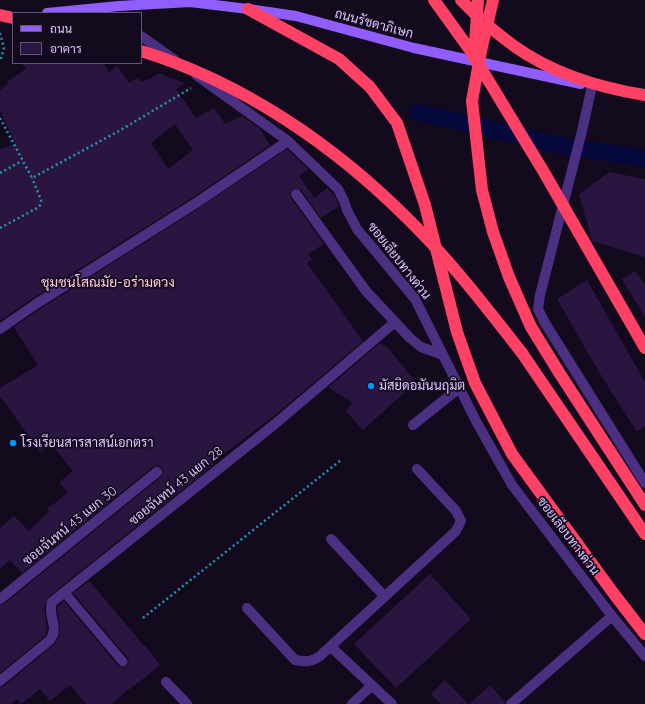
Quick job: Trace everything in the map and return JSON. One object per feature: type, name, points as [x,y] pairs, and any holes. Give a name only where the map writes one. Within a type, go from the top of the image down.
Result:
[{"type":"highway","points":[[434,0],[470,50],[486,76],[545,174],[645,348]]},
{"type":"highway","points":[[461,0],[497,34],[534,58],[578,78],[598,85],[645,95]]},
{"type":"highway","points":[[478,0],[474,40],[472,101],[482,190],[493,232],[509,278],[531,327],[645,505]]},
{"type":"highway","points":[[472,101],[481,51],[493,0]]},
{"type":"highway","points":[[248,9],[339,59],[370,88],[397,124],[425,205],[457,332],[475,383],[512,454],[645,634]]},
{"type":"highway","points":[[0,15],[12,18]]},
{"type":"highway","points":[[142,51],[218,81],[285,119],[349,165],[409,219],[461,276],[522,353],[645,534]]},
{"type":"main road","name":"ถนนรัชดาภิเษก","points":[[66,12],[190,2],[248,9],[296,16],[414,48],[592,86],[645,91]]},
{"type":"main road","points":[[0,12],[12,14]]},
{"type":"main road","points":[[0,23],[12,18]]},
{"type":"street","name":"ซอยเลียบทางด่วน","points":[[142,37],[288,141],[338,188],[357,229],[415,299],[476,421],[512,485],[612,616],[645,656]]},
{"type":"street","points":[[592,86],[540,295],[538,309],[545,323],[645,483]]},
{"type":"street","points":[[0,329],[36,304],[196,203],[288,141]]},
{"type":"street","points":[[296,194],[366,291],[410,338],[421,347],[444,355]]},
{"type":"street","name":"ซอยจันทน์ 43 แยก 28","points":[[0,681],[50,640],[54,635],[55,630],[50,611],[52,602],[275,424],[395,322]]},
{"type":"street","points":[[413,425],[459,388]]},
{"type":"street","points":[[247,608],[295,660],[307,662],[314,661],[456,531],[461,521],[456,511],[417,468]]},
{"type":"street","name":"ซอยจันทน์ 43 แยก 30","points":[[0,599],[157,472]]},
{"type":"street","points":[[331,539],[384,596]]},
{"type":"street","points":[[511,704],[612,616]]},
{"type":"street","points":[[331,646],[392,704]]},
{"type":"street","points":[[166,682],[187,704]]},
{"type":"street","points":[[352,704],[372,685]]},
{"type":"lane","points":[[65,593],[123,662]]},
{"type":"path","points":[[0,33],[4,48],[0,62]]},
{"type":"path","points":[[32,178],[119,131],[204,81]]},
{"type":"path","points":[[0,118],[32,178],[41,203],[39,207],[0,228]]},
{"type":"path","points":[[0,173],[22,161]]},
{"type":"path","points":[[143,618],[342,460]]},
{"type":"building","points":[[23,64],[104,64],[109,73],[117,65],[129,83],[138,77],[141,82],[160,73],[185,83],[176,89],[196,118],[214,108],[225,124],[242,116],[260,129],[270,145],[192,198],[33,298],[0,321],[0,149],[15,144],[0,110],[0,90],[8,84],[7,82],[26,69]],"holes":[[[175,124],[193,150],[168,169],[151,143],[153,143],[152,142]]]},
{"type":"building","points":[[287,149],[308,169],[299,176],[314,198],[327,188],[334,195],[338,203],[339,206],[321,218],[301,190],[295,188],[290,192],[291,198],[324,244],[308,254],[312,259],[307,263],[363,341],[278,413],[213,462],[213,465],[48,597],[44,607],[47,630],[45,636],[0,673],[0,605],[4,604],[161,477],[163,471],[160,466],[153,467],[22,573],[10,560],[0,569],[0,528],[14,516],[29,531],[49,511],[47,509],[68,493],[59,482],[73,471],[51,444],[40,452],[0,396],[0,388],[38,365],[14,327],[199,208]]},
{"type":"building","points":[[609,172],[645,179],[645,257],[592,241],[579,194]]},
{"type":"building","points":[[635,271],[645,284],[645,317],[622,279]]},
{"type":"building","points":[[587,280],[645,382],[645,426],[637,432],[599,372],[557,299]]},
{"type":"building","name":"มัสยิดอมันนฤมิต","points":[[380,343],[387,347],[416,382],[363,430],[346,411],[352,402],[329,387]]},
{"type":"building","points":[[430,574],[471,619],[396,688],[354,644]]},
{"type":"building","points":[[89,581],[144,646],[145,645],[160,665],[112,704],[86,704],[70,685],[50,701],[40,689],[21,704],[17,699],[11,704],[0,704],[0,687],[4,686],[56,643],[60,630],[57,608],[64,601],[118,666],[124,668],[127,666],[129,661],[128,658],[73,593]]},
{"type":"building","points":[[445,680],[468,704],[441,704],[431,694]]},
{"type":"building","points":[[490,685],[505,702],[505,704],[469,704]]},
{"type":"waterway","points":[[417,112],[567,147],[645,158]]},
{"type":"place","name":"มัสยิดอมันนฤมิต","points":[[371,386]]},
{"type":"place","name":"โรงเรียนสารสาสน์เอกตรา","points":[[13,443]]},
{"type":"district","name":"ชุมชนโสณมัย-อร่ามดวง","points":[[108,283]]}]
